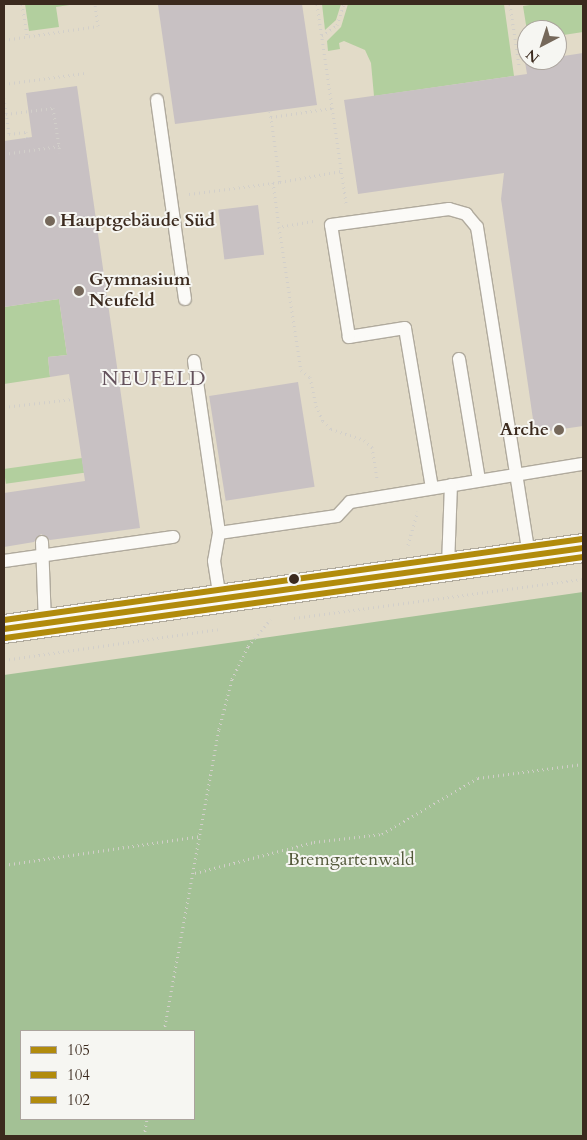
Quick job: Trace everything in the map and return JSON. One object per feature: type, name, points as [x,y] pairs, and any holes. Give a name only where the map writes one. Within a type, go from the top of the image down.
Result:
[{"type":"main road","points":[[4,628],[583,548]]},
{"type":"lane","points":[[157,100],[185,299]]},
{"type":"lane","points":[[432,488],[405,328],[349,337],[331,225],[450,209],[466,214],[477,226],[529,556]]},
{"type":"lane","points":[[459,359],[479,480]]},
{"type":"lane","points":[[194,361],[219,533],[214,561],[220,598]]},
{"type":"lane","points":[[219,533],[337,516],[350,502],[583,464]]},
{"type":"lane","points":[[448,566],[451,485]]},
{"type":"lane","points":[[4,561],[173,537]]},
{"type":"lane","points":[[42,542],[45,623]]},
{"type":"path","points":[[22,4],[27,36]]},
{"type":"path","points":[[4,40],[98,26],[95,4]]},
{"type":"path","points":[[317,4],[348,222]]},
{"type":"path","points":[[322,36],[337,25],[344,4]]},
{"type":"path","points":[[510,4],[517,52]]},
{"type":"path","points":[[4,84],[85,73]]},
{"type":"path","points":[[4,98],[9,134],[26,132],[27,138]]},
{"type":"path","points":[[6,114],[53,108],[60,152]]},
{"type":"path","points":[[271,117],[332,108]]},
{"type":"path","points":[[270,111],[280,182]]},
{"type":"path","points":[[4,154],[59,146]]},
{"type":"path","points":[[171,197],[280,182],[341,171]]},
{"type":"path","points":[[273,182],[301,370],[310,377],[316,406],[323,421],[332,429],[364,440],[372,447],[378,478]]},
{"type":"path","points":[[279,227],[315,221],[331,225]]},
{"type":"path","points":[[4,407],[73,399]]},
{"type":"path","points":[[405,552],[418,513],[415,491]]},
{"type":"path","points":[[291,619],[583,579]]},
{"type":"path","points":[[262,622],[281,620]]},
{"type":"path","points":[[164,1030],[195,873],[219,730],[232,679],[248,646],[272,621]]},
{"type":"path","points":[[4,660],[224,628]]},
{"type":"path","points":[[195,873],[314,842],[382,834],[478,778],[583,764]]},
{"type":"path","points":[[4,865],[201,836]]},
{"type":"path","points":[[144,1136],[147,1120]]},
{"type":"green space","points":[[25,4],[76,4],[56,7],[59,27],[29,31]]},
{"type":"green space","points":[[322,4],[341,4],[336,20],[325,30]]},
{"type":"green space","points":[[348,4],[504,4],[514,76],[374,96],[371,63],[365,50],[344,41],[339,43],[340,49],[328,51],[327,41],[341,27]]},
{"type":"green space","points":[[536,4],[583,4],[583,32],[567,34],[567,20],[525,20],[523,6]]},
{"type":"green space","points":[[59,299],[67,355],[48,357],[50,377],[4,384],[4,307]]},
{"type":"green space","points":[[82,458],[84,473],[6,484],[4,469]]},
{"type":"green space","name":"Bremgartenwald","points":[[583,592],[583,1136],[4,1136],[4,675]]},
{"type":"building","points":[[302,4],[317,105],[175,124],[158,5]]},
{"type":"building","points":[[583,53],[583,426],[535,433],[501,199],[504,173],[358,194],[344,100],[527,74],[526,70],[567,70],[567,55]]},
{"type":"building","points":[[77,86],[140,528],[50,540],[41,534],[34,542],[4,547],[4,493],[85,481],[69,374],[50,377],[48,357],[67,355],[59,299],[4,307],[4,141],[32,137],[26,93]]},
{"type":"building","points":[[258,205],[264,255],[224,260],[218,210]]},
{"type":"building","points":[[298,382],[315,487],[226,501],[209,396]]},
{"type":"transit line","name":"102","points":[[4,620],[582,539]]},
{"type":"transit line","name":"105","points":[[4,629],[583,548]]},
{"type":"transit line","name":"104","points":[[5,638],[583,557]]},
{"type":"place","name":"Hauptgebäude Süd","points":[[50,221]]},
{"type":"place","name":"Gymnasium Neufeld","points":[[79,291]]},
{"type":"place","name":"Arche","points":[[559,430]]},
{"type":"district","name":"NEUFELD","points":[[154,378]]}]
